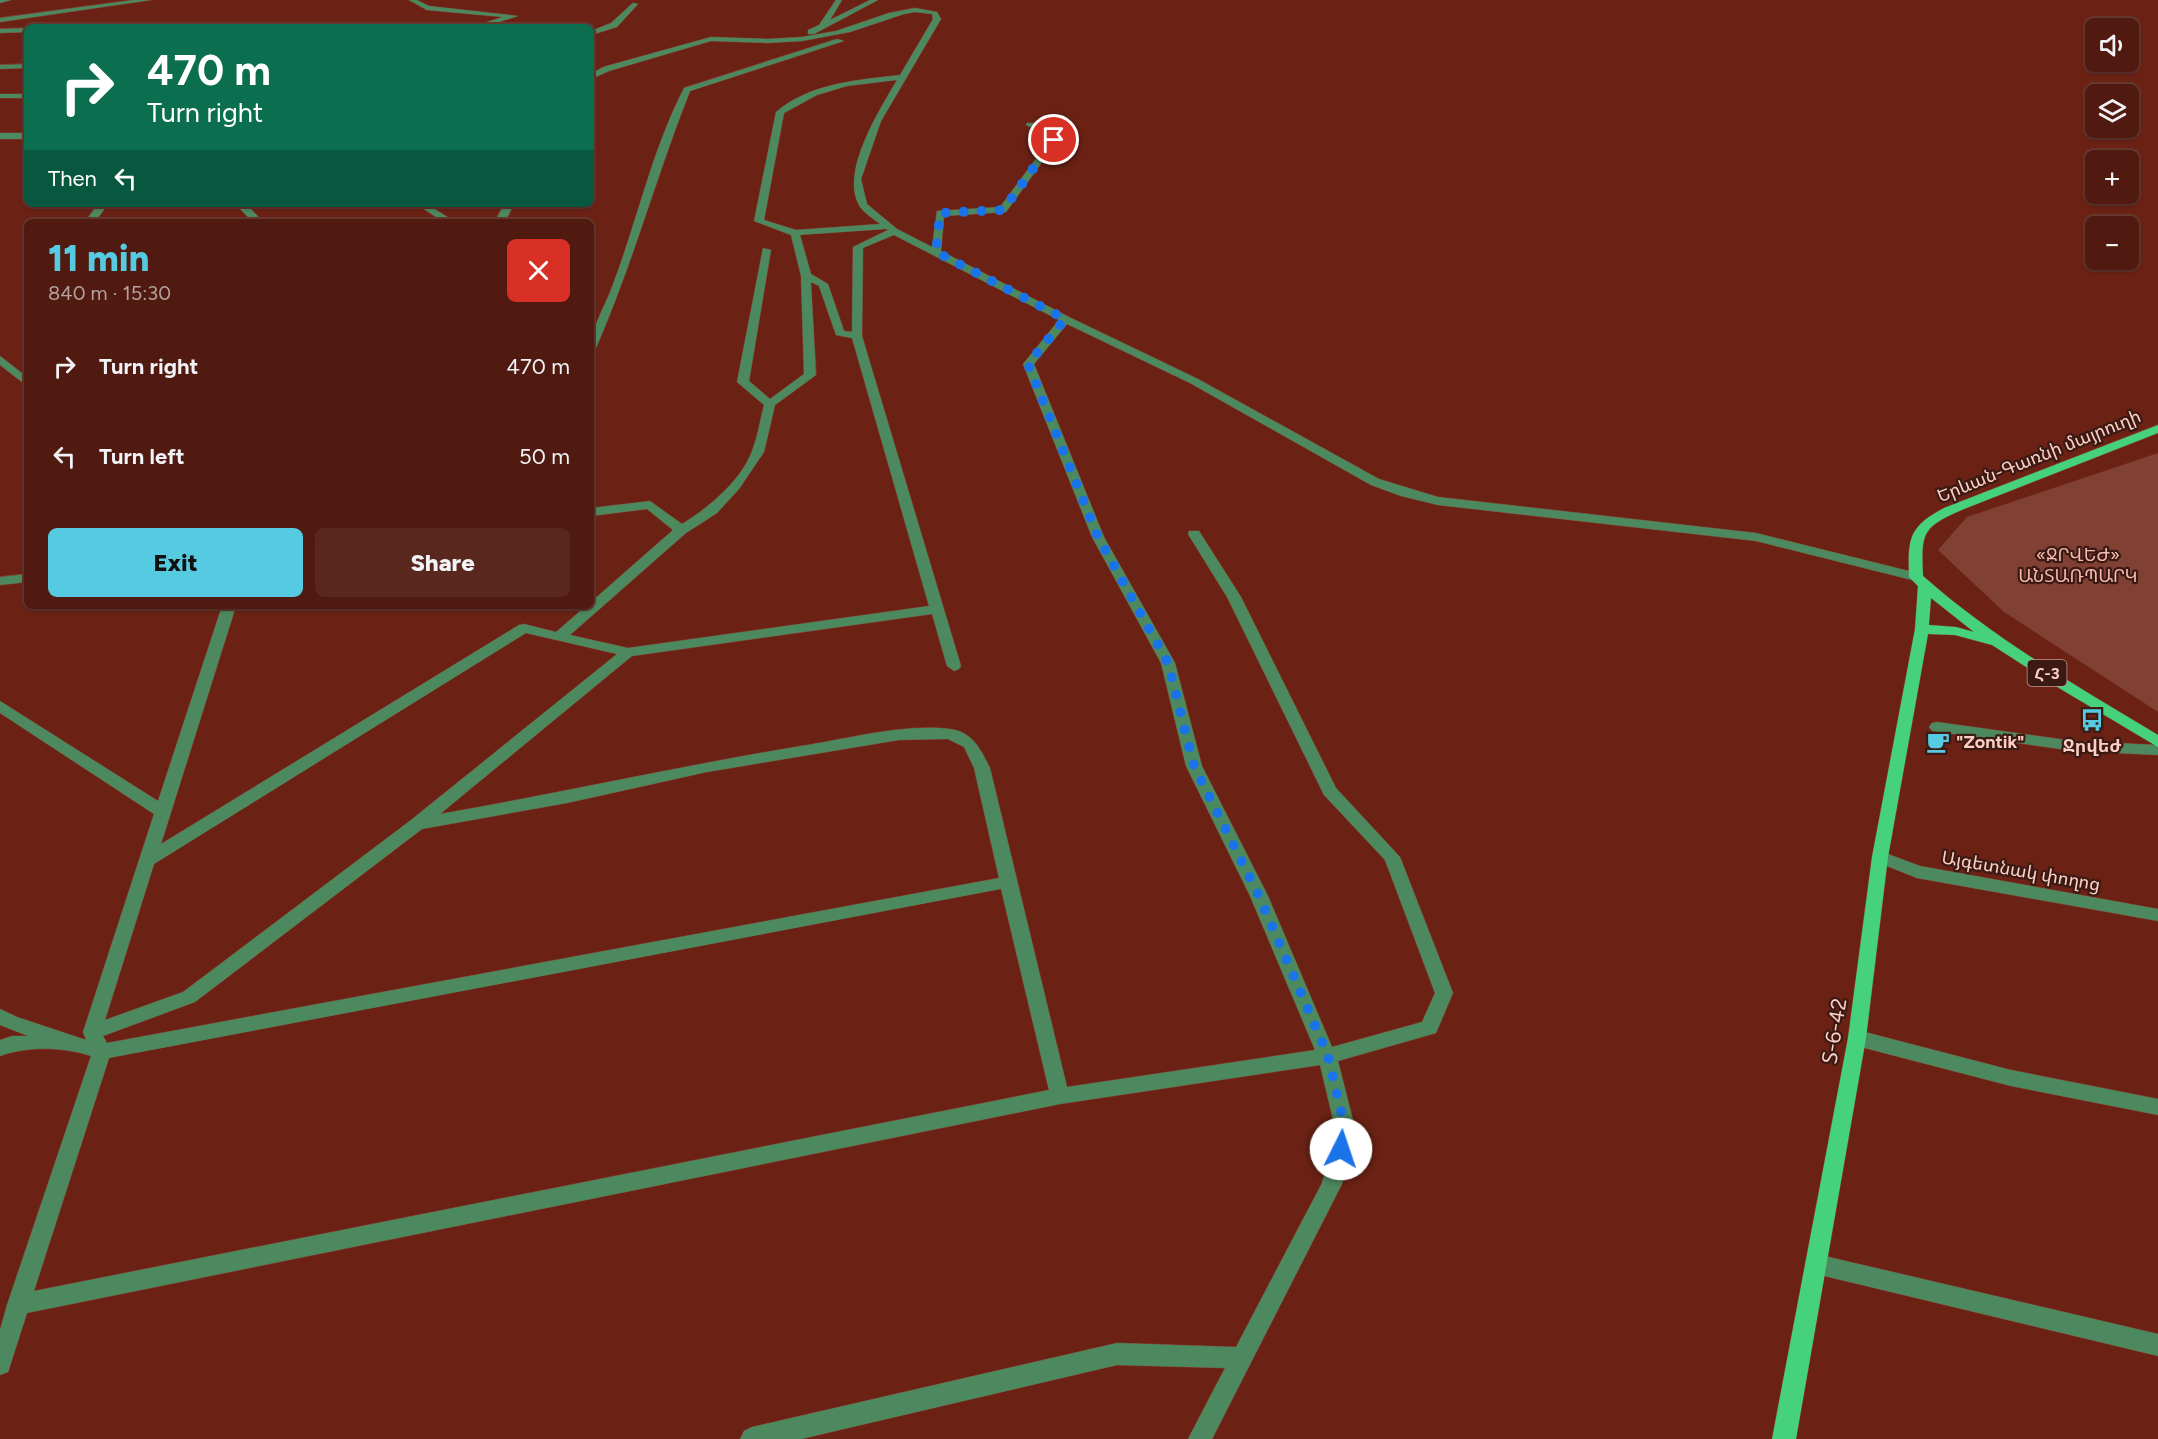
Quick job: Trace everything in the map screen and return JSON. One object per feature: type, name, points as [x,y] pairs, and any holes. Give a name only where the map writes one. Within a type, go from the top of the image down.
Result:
[{"type":"main road","name":"Երևան-Գառնի մայրուղի","points":[[1922,629],[1921,581],[1916,541],[1921,530],[1929,522],[1966,504],[2158,429]]},
{"type":"main road","name":"Հ-3","points":[[1921,581],[2012,652],[2158,742]]},
{"type":"main road","points":[[1922,629],[1956,631],[1980,636],[2012,652]]},
{"type":"main road","name":"Տ-6-42","points":[[1784,1439],[1857,1038],[1880,857],[1922,629]]},
{"type":"street","points":[[0,2],[8,0]]},
{"type":"street","points":[[0,21],[148,0]]},
{"type":"street","points":[[412,0],[426,8],[515,16],[486,24]]},
{"type":"street","points":[[822,27],[839,0]]},
{"type":"street","points":[[797,39],[875,0]]},
{"type":"street","points":[[594,32],[614,25],[635,4]]},
{"type":"street","points":[[594,75],[606,69],[711,39],[797,39],[825,36],[921,9],[935,13],[937,19],[877,121],[856,179],[863,205],[891,229],[1065,319],[1194,381],[1375,482],[1406,493],[1438,501],[1756,537],[1921,581]]},
{"type":"street","points":[[594,341],[617,288],[667,139],[687,90],[867,31],[887,21],[890,16]]},
{"type":"street","points":[[0,31],[24,30]]},
{"type":"street","points":[[0,68],[24,66]]},
{"type":"street","points":[[891,229],[795,233],[759,221],[780,112],[814,93],[848,84],[903,77]]},
{"type":"street","points":[[0,96],[24,96]]},
{"type":"street","points":[[936,252],[940,213],[1003,210],[1054,140],[1057,125],[1030,125]]},
{"type":"street","points":[[0,136],[24,136]]},
{"type":"street","points":[[245,207],[255,219]]},
{"type":"street","points":[[426,207],[445,219]]},
{"type":"street","points":[[891,229],[858,247],[856,336],[954,666]]},
{"type":"street","points":[[594,606],[681,530],[713,510],[735,486],[758,452],[770,404],[810,375],[806,276],[795,233]]},
{"type":"street","points":[[766,250],[742,382],[770,404]]},
{"type":"street","points":[[806,276],[823,284],[840,333],[856,336]]},
{"type":"street","points":[[1065,319],[1028,364],[1098,537],[1168,663],[1194,766],[1259,896],[1328,1056],[1346,1132],[1332,1184],[1200,1439]]},
{"type":"street","points":[[0,359],[24,380]]},
{"type":"street","points":[[594,512],[650,505],[681,530]]},
{"type":"street","points":[[18,1305],[1060,1096],[1328,1056],[1429,1028],[1444,993],[1392,857],[1330,792],[1234,597],[1194,534]]},
{"type":"street","points":[[0,581],[24,578]]},
{"type":"street","points":[[0,1364],[102,1052],[92,1032],[228,609]]},
{"type":"street","points":[[559,637],[591,609]]},
{"type":"street","points":[[146,861],[524,628],[628,652],[936,609]]},
{"type":"street","points":[[92,1032],[189,997],[417,824],[628,652]]},
{"type":"street","points":[[0,706],[162,811]]},
{"type":"street","points":[[1937,727],[2074,746],[2158,750]]},
{"type":"street","points":[[417,824],[753,759],[899,735],[950,734],[970,744],[982,768],[1060,1096]]},
{"type":"street","name":"Այգետնակ փողոց","points":[[1880,857],[1917,872],[2158,915]]},
{"type":"street","points":[[0,1016],[10,1022],[102,1052],[1008,882]]},
{"type":"street","points":[[1857,1038],[2012,1078],[2158,1107]]},
{"type":"street","points":[[0,1048],[12,1044],[66,1041]]},
{"type":"street","points":[[1816,1264],[2158,1345]]},
{"type":"street","points":[[752,1439],[1117,1354],[1241,1358]]},
{"type":"green space","name":"«ՋՐՎԵԺ» ԱՆՏԱՌՊԱՐԿ","points":[[2158,453],[2158,712],[2004,612],[1938,550],[1967,517]]},
{"type":"place","name":"Ջրվեժ","points":[[2092,720]]},
{"type":"place","name":"\"Zontik\"","points":[[1938,742]]},
{"type":"route","points":[[1054,140],[1003,210],[940,213],[936,252],[1065,319],[1028,364],[1098,537],[1168,663],[1194,766],[1259,896],[1328,1056],[1346,1132],[1341,1149]]}]
